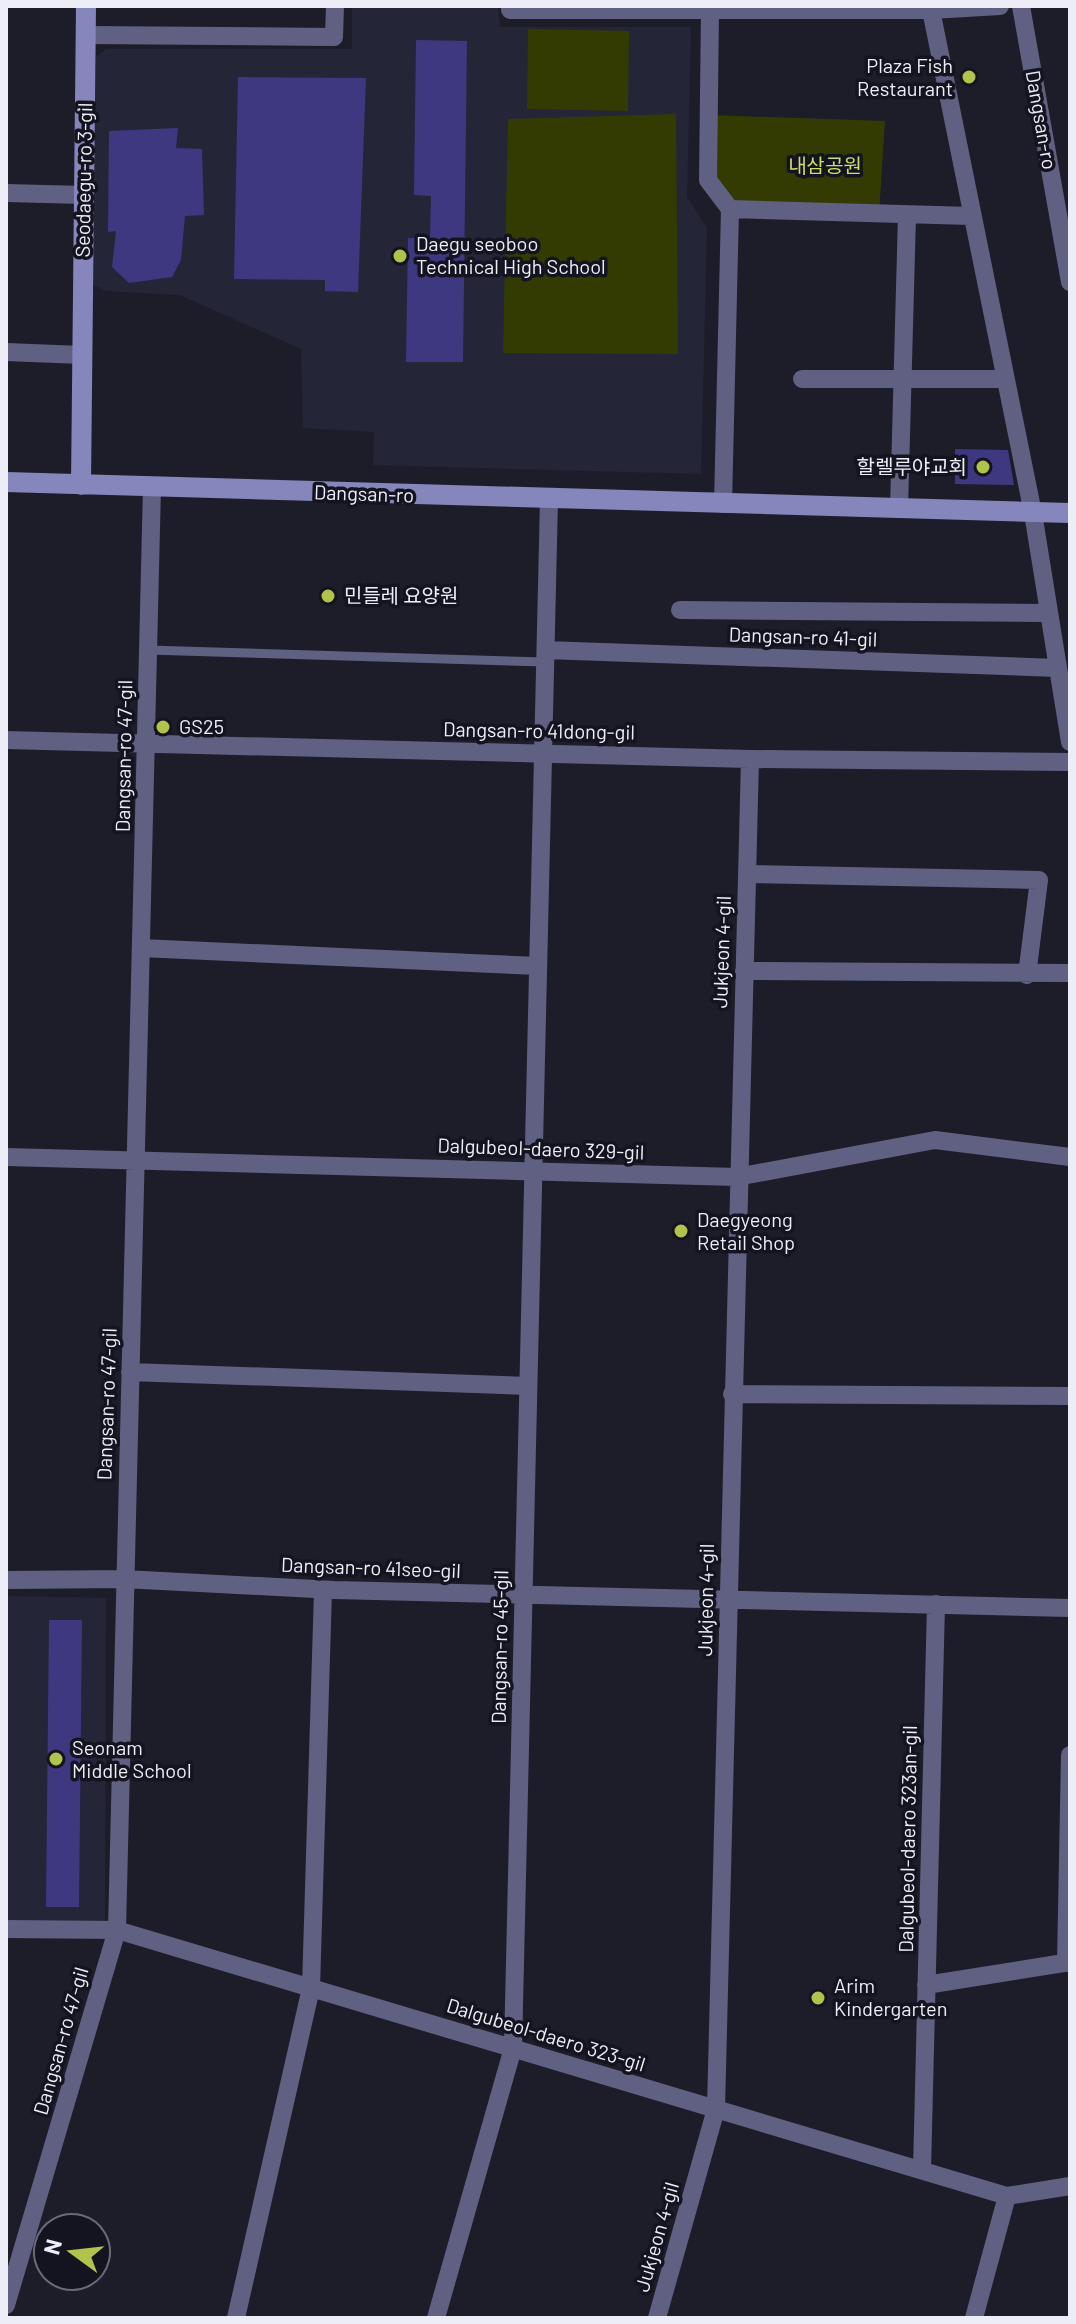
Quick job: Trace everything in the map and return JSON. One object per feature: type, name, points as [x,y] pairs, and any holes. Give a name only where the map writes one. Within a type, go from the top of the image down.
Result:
[{"type":"main road","name":"Seodaegu-ro 3-gil","points":[[81,485],[86,6]]},
{"type":"main road","name":"Dangsan-ro","points":[[6,482],[1070,513]]},
{"type":"street","points":[[85,35],[334,37],[335,6]]},
{"type":"street","points":[[510,8],[931,10],[1000,6]]},
{"type":"street","name":"Dangsan-ro","points":[[1021,6],[1070,282]]},
{"type":"street","points":[[710,10],[708,180],[730,209],[723,504]]},
{"type":"street","points":[[931,10],[1033,513],[1070,742]]},
{"type":"street","points":[[6,193],[84,195]]},
{"type":"street","points":[[730,209],[971,216]]},
{"type":"street","points":[[899,509],[907,215]]},
{"type":"street","points":[[6,352],[82,355]]},
{"type":"street","points":[[802,379],[1005,379]]},
{"type":"street","name":"Dangsan-ro 47-gil","points":[[6,2305],[117,1930],[152,487]]},
{"type":"street","name":"Dangsan-ro 45-gil","points":[[436,2318],[513,2048],[549,499]]},
{"type":"street","name":"Dangsan-ro 41-gil","points":[[680,610],[1049,613]]},
{"type":"street","name":"Dangsan-ro 41-gil","points":[[545,656],[1058,668]]},
{"type":"street","name":"Dangsan-ro 41dong-gil","points":[[6,740],[750,759],[1070,762]]},
{"type":"street","name":"Jukjeon 4-gil","points":[[657,2318],[716,2109],[737,1177],[750,759]]},
{"type":"street","name":"Jukjeon 4-gil","points":[[747,874],[1039,880],[1027,975]]},
{"type":"street","points":[[141,948],[538,966]]},
{"type":"street","points":[[744,971],[1070,973]]},
{"type":"street","name":"Dalgubeol-daero 329-gil","points":[[6,1157],[737,1177],[935,1140],[1070,1157]]},
{"type":"street","points":[[130,1372],[528,1386]]},
{"type":"street","points":[[732,1394],[1070,1396]]},
{"type":"street","name":"Dangsan-ro 41seo-gil","points":[[6,1580],[124,1579],[323,1590],[1070,1608]]},
{"type":"street","points":[[236,2318],[311,1988],[323,1590]]},
{"type":"street","name":"Dalgubeol-daero 323an-gil","points":[[922,2170],[936,1604]]},
{"type":"street","points":[[926,1985],[1068,1962],[1070,1755]]},
{"type":"street","name":"Dalgubeol-daero 323-gil","points":[[6,1929],[117,1930],[1007,2196],[1070,2186]]},
{"type":"street","points":[[974,2318],[1007,2196]]},
{"type":"lane","points":[[148,650],[545,656]]},
{"type":"shaded area","name":"Daegu seoboo Technical High School","points":[[352,6],[498,6],[500,27],[691,27],[687,197],[707,228],[701,474],[373,465],[374,432],[303,428],[301,349],[180,295],[106,291],[92,284],[96,57],[106,49],[352,49]]},
{"type":"shaded area","name":"Seonam Middle School","points":[[6,1596],[106,1598],[105,1922],[6,1920]]},
{"type":"green space","points":[[528,29],[629,31],[628,111],[527,109]]},
{"type":"green space","points":[[676,114],[678,354],[503,353],[508,119]]},
{"type":"green space","name":"내삼공원","points":[[709,115],[885,121],[879,214],[730,209],[708,180]]},
{"type":"building","points":[[416,40],[467,41],[463,362],[406,362],[408,238],[430,238],[431,196],[414,195]]},
{"type":"building","points":[[238,77],[366,78],[358,292],[325,291],[325,280],[234,279]]},
{"type":"building","points":[[178,128],[176,148],[202,149],[204,215],[185,216],[181,260],[172,277],[129,283],[112,267],[116,231],[108,232],[109,131]]},
{"type":"building","name":"할렐루야교회","points":[[955,449],[1008,450],[1014,485],[955,484]]},
{"type":"building","points":[[49,1620],[82,1620],[79,1907],[46,1907]]},
{"type":"place","name":"Plaza Fish Restaurant","points":[[969,77]]},
{"type":"place","name":"Daegu seoboo Technical High School","points":[[400,256]]},
{"type":"place","name":"할렐루야교회","points":[[983,467]]},
{"type":"place","name":"민들레 요양원","points":[[328,596]]},
{"type":"place","name":"GS25","points":[[163,727]]},
{"type":"place","name":"Daegyeong Retail Shop","points":[[681,1231]]},
{"type":"place","name":"Seonam Middle School","points":[[56,1759]]},
{"type":"place","name":"Arim Kindergarten","points":[[818,1998]]}]
